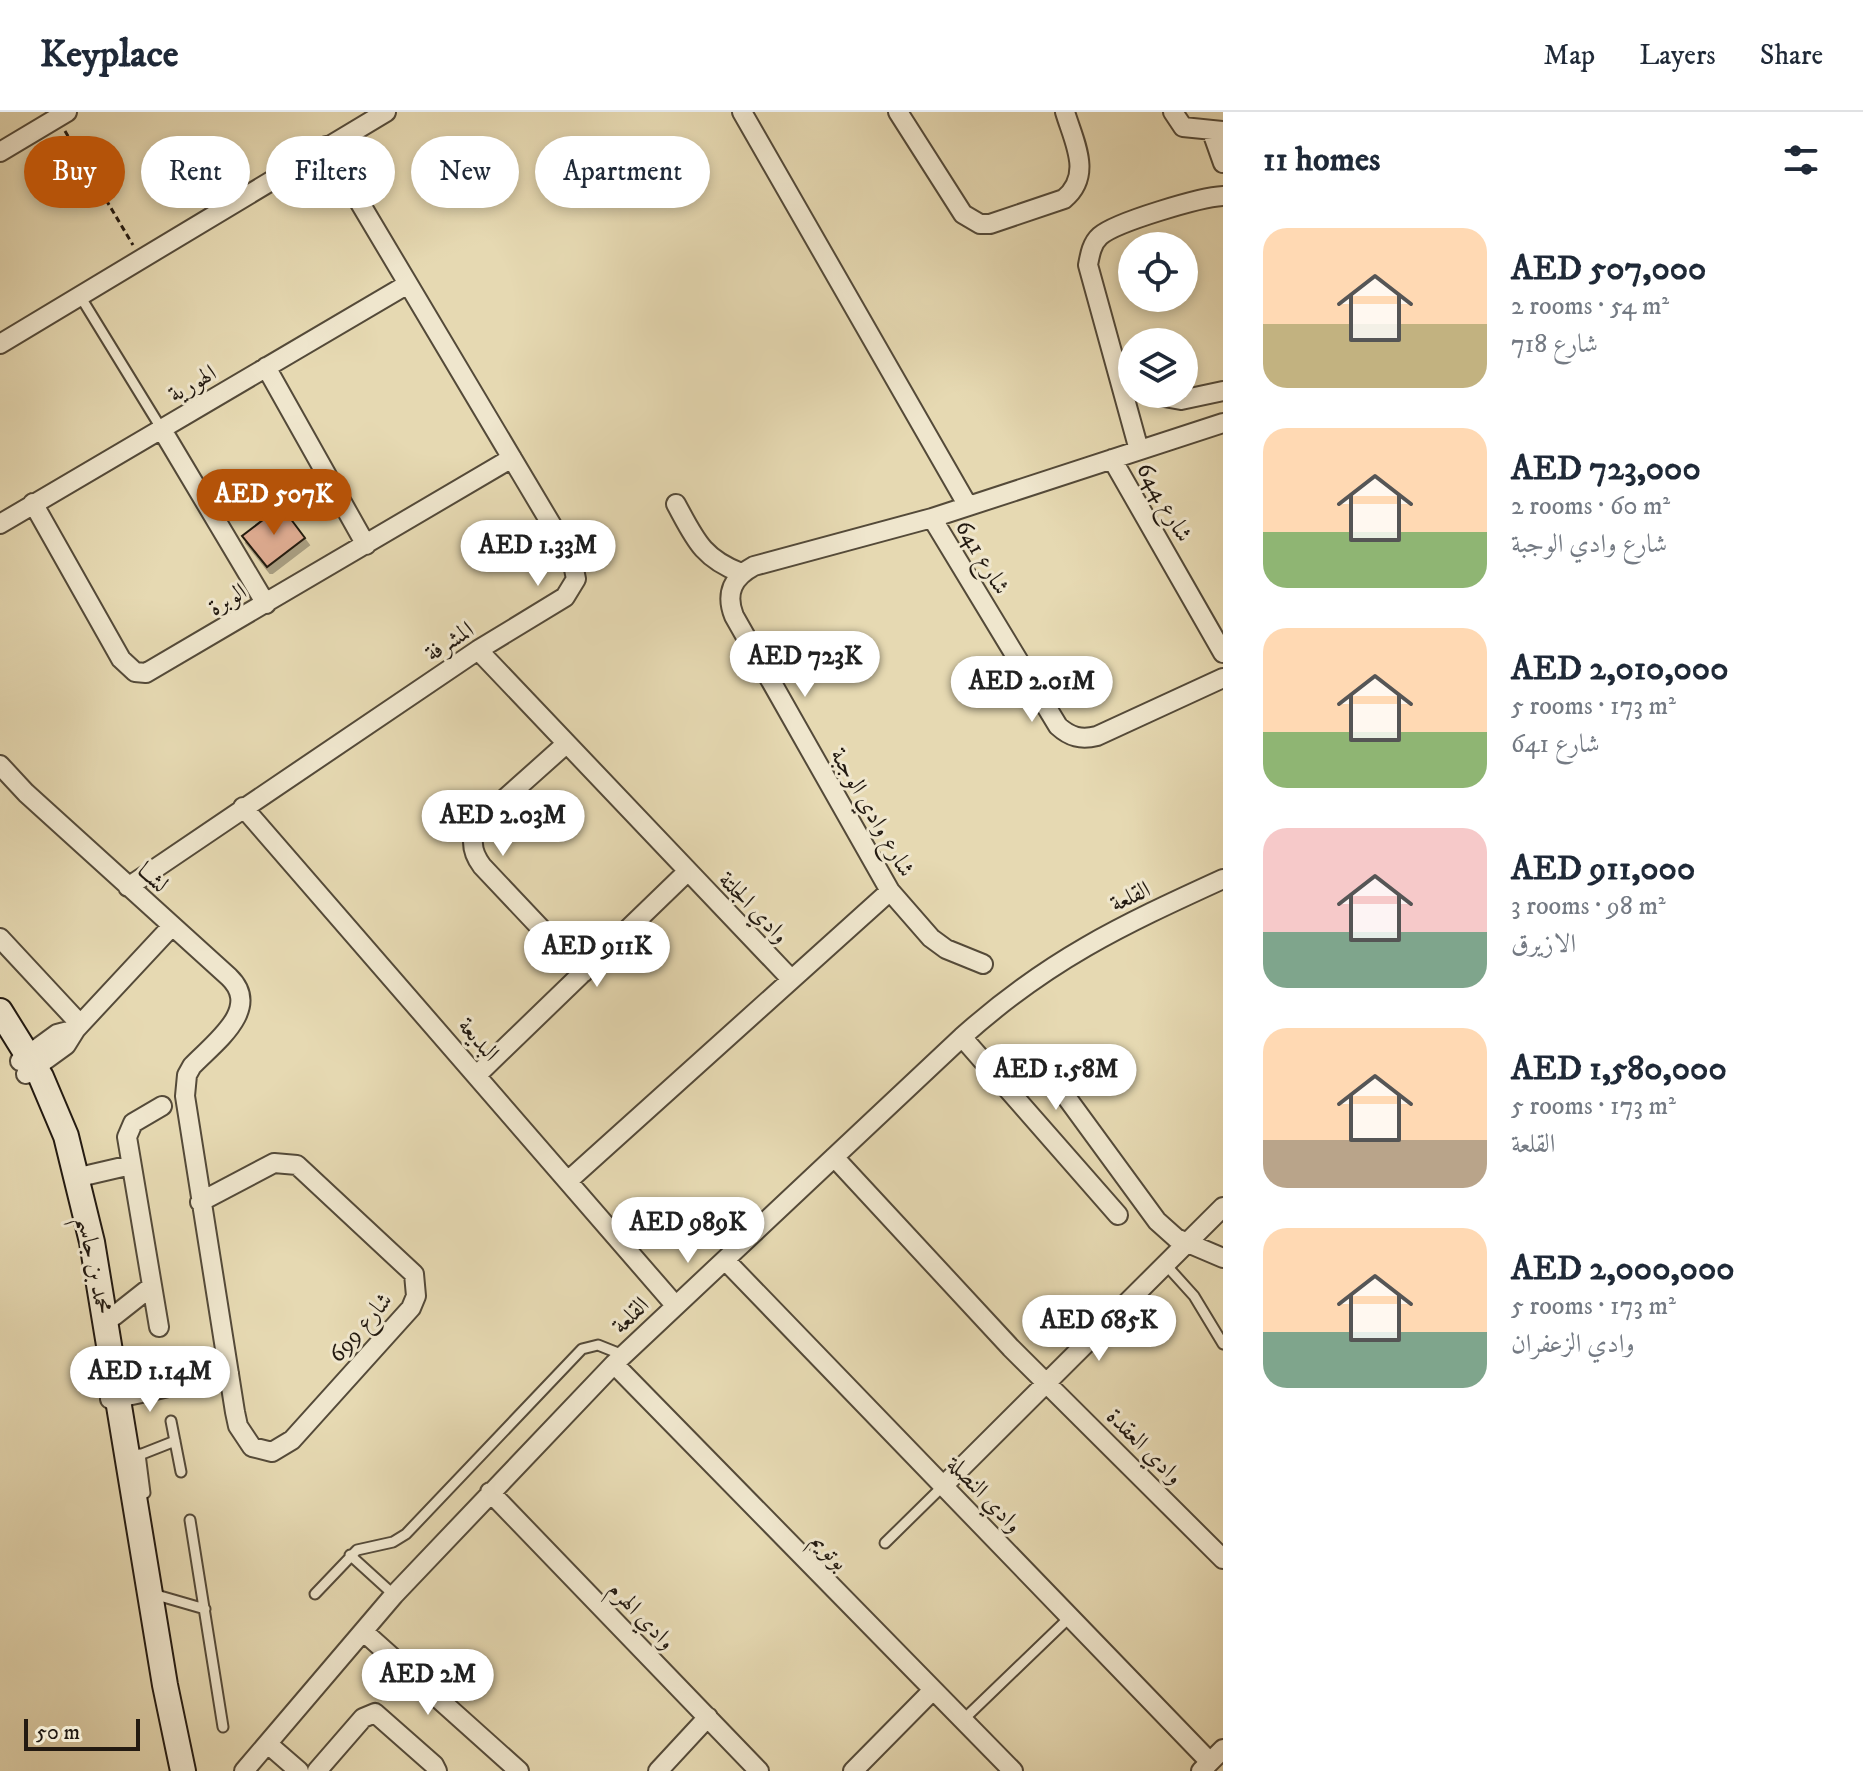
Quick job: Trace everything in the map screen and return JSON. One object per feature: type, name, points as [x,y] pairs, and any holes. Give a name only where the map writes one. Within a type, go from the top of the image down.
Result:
[{"type":"street","points":[[344,136],[386,112]]},
{"type":"street","points":[[742,112],[968,506]]},
{"type":"street","points":[[898,112],[963,214],[980,224],[1055,203],[1073,192],[1081,170],[1065,112]]},
{"type":"street","points":[[1173,112],[1183,127],[1218,132],[1223,163]]},
{"type":"street","points":[[0,152],[62,115]]},
{"type":"street","points":[[0,344],[266,183]]},
{"type":"street","points":[[1118,356],[1088,265],[1091,249],[1100,236],[1113,227],[1198,200],[1223,196]]},
{"type":"street","name":"المشرفة","points":[[128,887],[478,650],[565,597],[576,579],[572,559],[363,208]]},
{"type":"street","name":"الهورية","points":[[0,524],[408,284]]},
{"type":"street","points":[[266,367],[366,545]]},
{"type":"street","points":[[1198,396],[1223,391]]},
{"type":"street","points":[[1131,408],[1139,450]]},
{"type":"street","name":"شارع 641","points":[[1223,424],[932,518],[1058,726],[1066,733],[1086,738],[1097,736],[1223,678]]},
{"type":"street","points":[[161,428],[266,604]]},
{"type":"street","name":"الوبرة","points":[[33,503],[121,659],[135,672],[156,670],[512,458]]},
{"type":"street","name":"شارع 644","points":[[1112,459],[1223,653]]},
{"type":"street","points":[[676,504],[701,549],[720,565],[741,573],[754,566],[932,518]]},
{"type":"street","name":"شارع وادي الوجبة","points":[[741,573],[730,593],[734,616],[890,891],[931,938],[946,949],[983,964]]},
{"type":"street","name":"وادي الجلتة","points":[[478,650],[790,978],[569,1180]]},
{"type":"street","points":[[566,744],[481,820],[475,828],[473,848],[482,866],[583,973]]},
{"type":"street","name":"لشــا","points":[[0,765],[172,926],[78,1027],[66,1045],[27,1065]]},
{"type":"street","name":"البديعة","points":[[243,807],[478,1074],[675,1305]]},
{"type":"street","points":[[478,1074],[687,872]]},
{"type":"street","name":"القلعة","points":[[244,1771],[394,1595],[618,1360],[962,1037],[1027,982],[1087,943],[1223,879]]},
{"type":"street","points":[[790,978],[890,891]]},
{"type":"street","name":"شارع 699","points":[[172,926],[236,984],[242,1003],[232,1023],[192,1066],[184,1084],[200,1202],[238,1426],[246,1439],[262,1452],[282,1448],[411,1308],[417,1285],[406,1263],[297,1165],[274,1163],[200,1202]]},
{"type":"street","points":[[0,938],[78,1027]]},
{"type":"street","name":"محمد بن جاسم","points":[[0,1010],[49,1118],[70,1184],[114,1391],[155,1688],[174,1771]]},
{"type":"street","name":"محمد بن جاسم","points":[[0,1030],[58,1111],[92,1242],[111,1325],[114,1391],[134,1456],[173,1725],[183,1771]]},
{"type":"street","points":[[962,1037],[1118,1215]]},
{"type":"street","points":[[1037,1057],[1157,1221],[1176,1238],[1223,1258]]},
{"type":"street","points":[[159,1327],[131,1165],[129,1129],[139,1118],[162,1106]]},
{"type":"street","points":[[58,1111],[72,1124],[88,1175],[111,1325]]},
{"type":"street","name":"وادي العقدة","points":[[834,1157],[1048,1385],[1223,1559]]},
{"type":"street","points":[[88,1175],[131,1165]]},
{"type":"street","points":[[943,1486],[1048,1385],[1223,1207]]},
{"type":"street","name":"وادي النصلة","points":[[725,1260],[1211,1761]]},
{"type":"street","points":[[111,1325],[152,1286]]},
{"type":"street","name":"بوتويم","points":[[618,1360],[1013,1771]]},
{"type":"street","points":[[114,1391],[160,1391],[173,1384],[229,1373]]},
{"type":"street","name":"وادي الهرم","points":[[490,1492],[759,1771]]},
{"type":"street","points":[[364,1632],[519,1771]]},
{"type":"street","points":[[853,1771],[933,1690]]},
{"type":"street","points":[[317,1771],[363,1718],[375,1713],[437,1771]]},
{"type":"street","points":[[658,1771],[708,1717]]},
{"type":"street","points":[[269,1745],[299,1771]]},
{"type":"lane","points":[[80,296],[161,428]]},
{"type":"lane","points":[[1166,1265],[1194,1296],[1223,1344]]},
{"type":"lane","points":[[315,1594],[350,1555],[365,1547],[393,1542],[406,1534],[582,1349],[598,1345],[618,1360]]},
{"type":"lane","points":[[171,1421],[181,1472]]},
{"type":"lane","points":[[173,1725],[178,1692],[134,1456],[175,1441]]},
{"type":"lane","points":[[885,1543],[943,1486]]},
{"type":"lane","points":[[190,1520],[223,1727]]},
{"type":"lane","points":[[350,1555],[394,1595]]},
{"type":"lane","points":[[160,1596],[205,1609]]},
{"type":"lane","points":[[963,1720],[1070,1617]]},
{"type":"path","points":[[62,115],[142,260]]},
{"type":"building","points":[[281,506],[305,538],[267,567],[242,536]]}]
